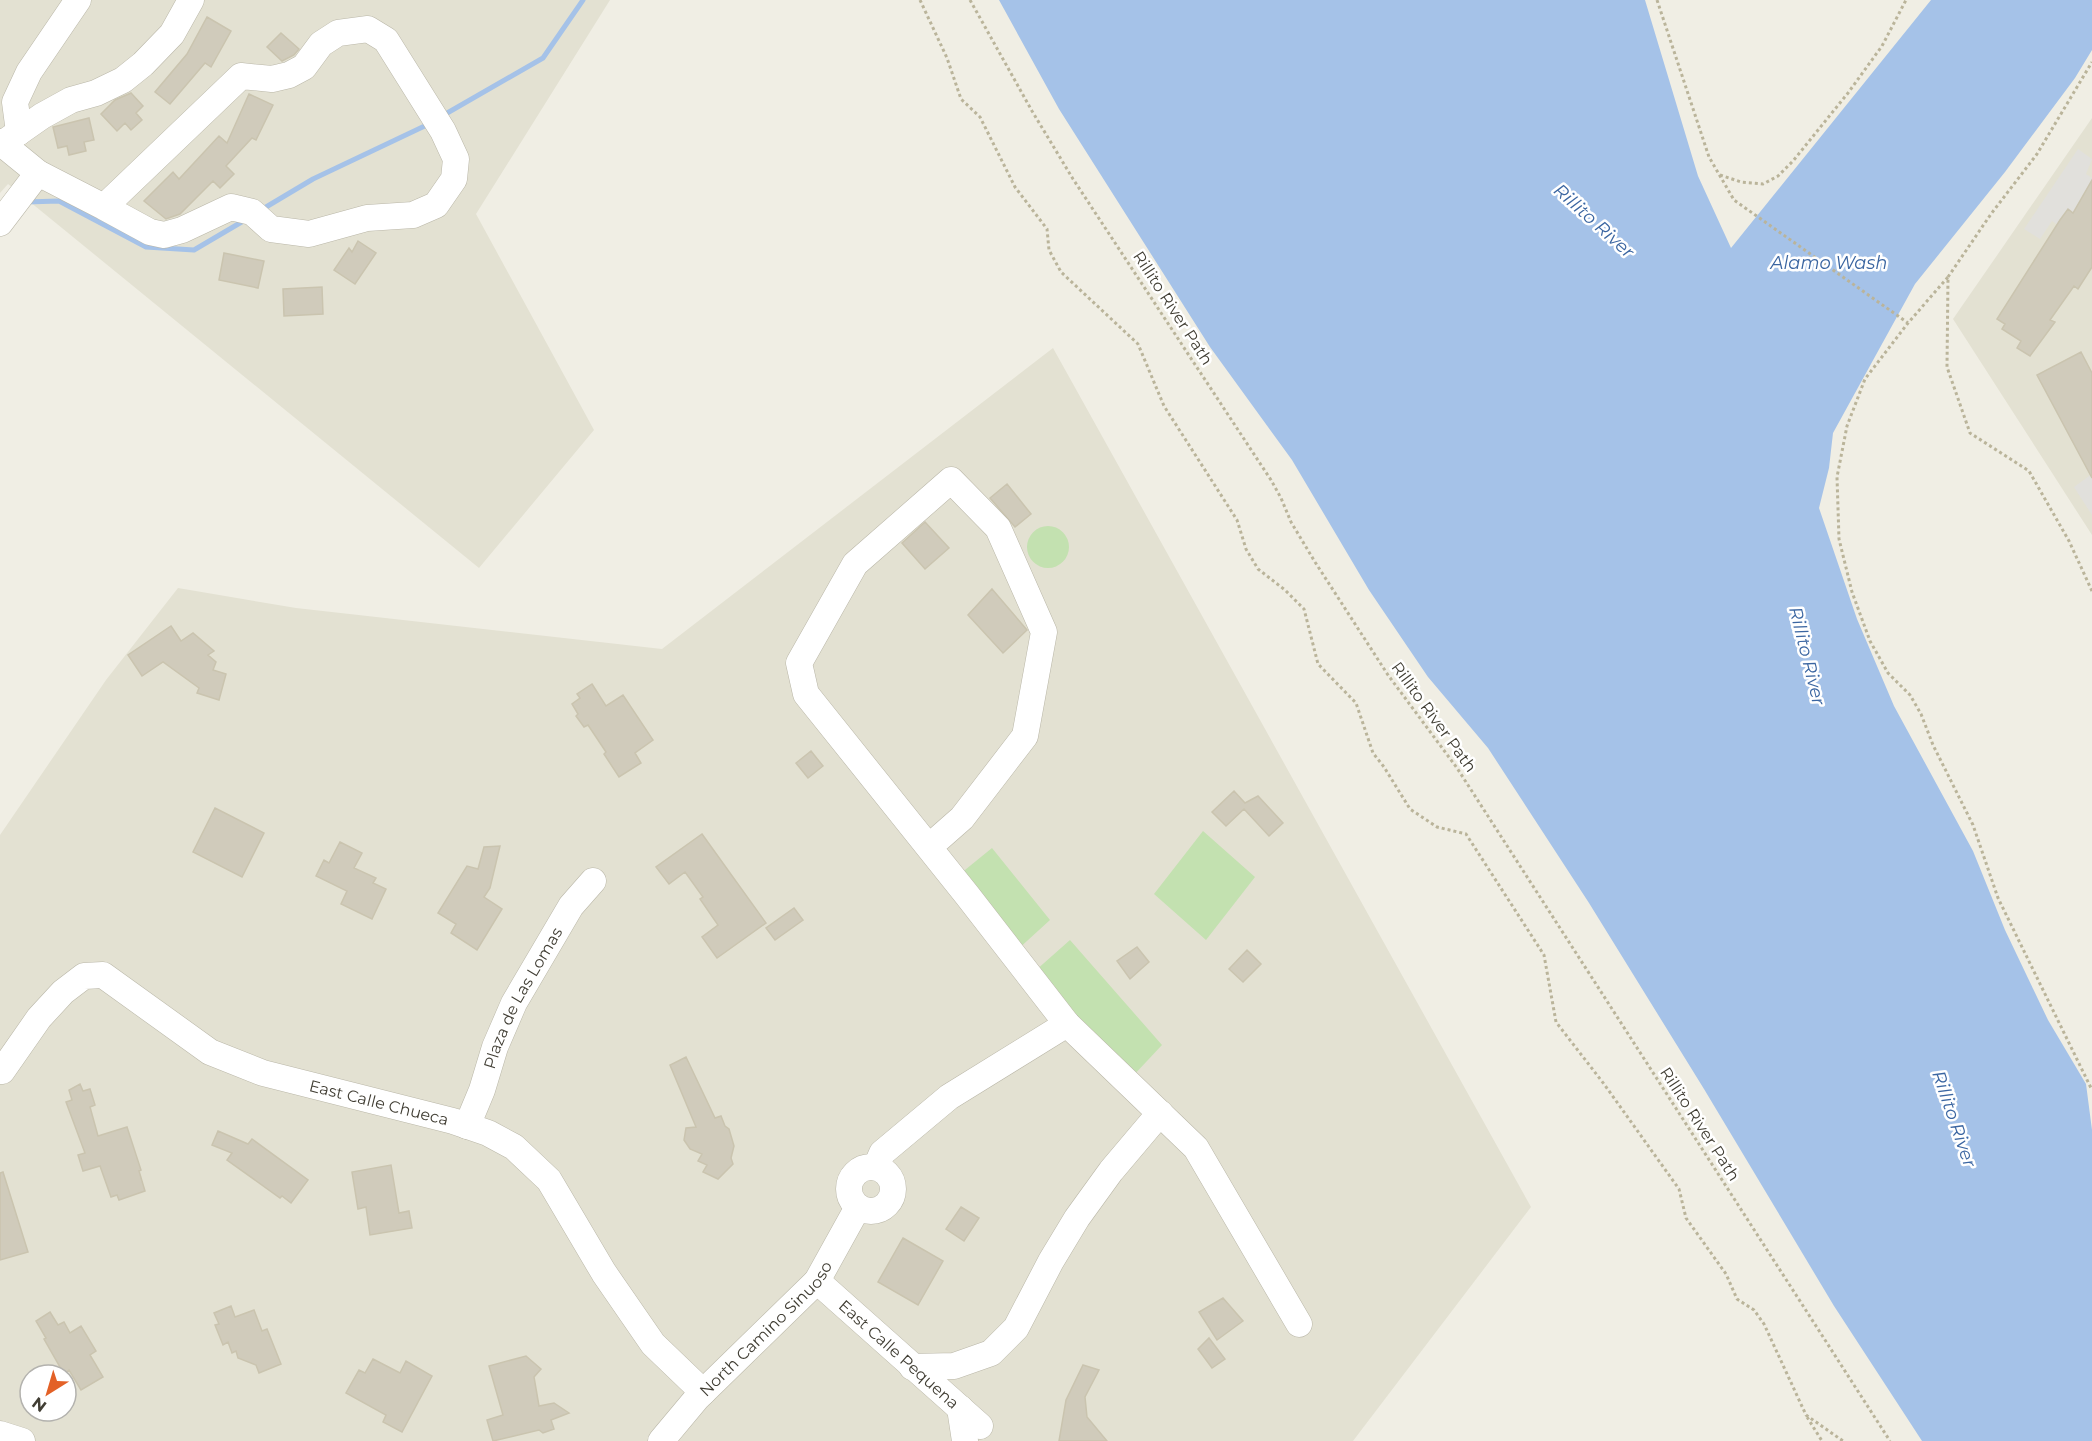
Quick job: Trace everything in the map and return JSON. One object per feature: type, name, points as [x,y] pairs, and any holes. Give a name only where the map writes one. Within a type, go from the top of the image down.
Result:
[{"type":"street","points":[[7,139],[15,102],[29,72],[78,0]]},
{"type":"street","points":[[7,139],[71,100],[96,93],[123,80],[143,64],[172,34],[190,0]]},
{"type":"street","points":[[7,139],[38,173],[150,232],[164,235],[182,230],[231,207],[252,212],[271,230],[309,234],[367,218],[413,216],[436,205],[454,179],[456,159],[442,131],[386,40],[368,29],[338,33],[321,44],[304,67],[289,75],[272,79],[241,76],[104,207]]},
{"type":"street","points":[[0,223],[38,173]]},
{"type":"street","points":[[929,847],[962,818],[1025,736],[1044,632],[998,528],[951,480],[855,564],[799,663],[806,694],[1067,1024],[1196,1148],[1299,1324]]},
{"type":"street","name":"Plaza de Las Lomas","points":[[467,1126],[482,1090],[495,1047],[514,1003],[571,906],[593,881]]},
{"type":"street","name":"East Calle Chueca","points":[[2,1071],[39,1018],[63,992],[84,976],[103,975],[210,1052],[263,1072],[488,1132],[514,1147],[549,1180],[604,1273],[653,1344],[703,1392]]},
{"type":"street","name":"North Camino Sinuoso","points":[[661,1441],[703,1392],[817,1281],[858,1207],[871,1211],[885,1207],[889,1202],[893,1188],[892,1181],[888,1175],[876,1167],[882,1153],[949,1097],[1067,1024]]},
{"type":"street","points":[[912,1367],[954,1366],[991,1353],[1016,1328],[1051,1261],[1077,1218],[1111,1171],[1160,1113]]},
{"type":"street","name":"East Calle Pequena","points":[[817,1281],[960,1409],[975,1436]]},
{"type":"street","points":[[0,1434],[22,1441]]},
{"type":"path","points":[[920,0],[947,58],[961,99],[980,117],[1015,187],[1047,229],[1049,250],[1061,272],[1138,344],[1164,406],[1237,520],[1246,549],[1257,569],[1285,590],[1304,609],[1318,664],[1356,703],[1373,753],[1410,809],[1437,827],[1466,834],[1544,955],[1556,1022],[1604,1084],[1679,1189],[1686,1218],[1726,1274],[1737,1299],[1755,1310],[1764,1324],[1806,1415],[1822,1441]]},
{"type":"path","name":"Rillito River Path","points":[[970,0],[1073,179],[1270,480],[1315,562],[1388,675],[1463,777],[1890,1441]]},
{"type":"path","points":[[1657,0],[1709,157],[1734,200],[1908,323]]},
{"type":"path","points":[[1720,175],[1741,182],[1763,184],[1778,176],[1848,93],[1882,46],[1906,0]]},
{"type":"path","points":[[2092,62],[2037,154],[1947,277],[1865,379],[1847,426],[1837,477],[1839,539],[1852,592],[1870,641],[1888,673],[1910,695],[1921,714],[1933,745],[1973,825],[1998,898],[2092,1090]]},
{"type":"path","points":[[1947,277],[1947,367],[1970,433],[2029,471],[2068,541],[2092,591]]},
{"type":"path","points":[[1806,1415],[1843,1441]]},
{"type":"shaded area","points":[[0,0],[610,0],[476,214],[594,430],[479,568],[8,184],[0,193]]},
{"type":"shaded area","points":[[2092,118],[2092,535],[1953,319]]},
{"type":"shaded area","points":[[2078,149],[2092,159],[2086,174],[2092,178],[2092,249],[2052,221],[2040,239],[2024,229]]},
{"type":"shaded area","points":[[1053,348],[1531,1207],[1353,1441],[0,1441],[0,835],[106,680],[178,588],[296,608],[662,649]]},
{"type":"shaded area","points":[[2092,474],[2092,515],[2074,487]]},
{"type":"green space","points":[[1048,526],[1063,532],[1069,547],[1063,562],[1048,568],[1033,562],[1027,547],[1033,532]]},
{"type":"green space","points":[[1203,831],[1255,877],[1206,940],[1154,894]]},
{"type":"green space","points":[[992,848],[1050,920],[1016,951],[960,874]]},
{"type":"green space","points":[[1070,940],[1162,1045],[1132,1077],[1035,971]]},
{"type":"water","points":[[999,0],[1645,0],[1698,176],[1731,248],[1931,0],[2092,0],[2092,50],[2075,78],[2005,172],[1915,284],[1833,433],[1829,468],[1819,508],[1857,619],[1894,706],[1973,851],[2005,930],[2048,1020],[2086,1084],[2092,1130],[2092,1441],[1922,1441],[1834,1306],[1589,903],[1488,748],[1428,677],[1369,590],[1292,460],[1210,347],[1059,109]]},
{"type":"building","points":[[207,17],[231,31],[211,67],[205,63],[170,104],[155,92],[187,54]]},
{"type":"building","points":[[281,33],[299,49],[294,55],[282,61],[267,47]]},
{"type":"building","points":[[131,93],[143,106],[136,113],[142,120],[131,130],[125,123],[117,131],[101,114],[115,100]]},
{"type":"building","points":[[249,94],[273,105],[256,140],[252,138],[226,166],[234,174],[220,188],[213,181],[180,214],[166,219],[144,201],[173,172],[179,179],[219,136],[227,143]]},
{"type":"building","points":[[89,118],[94,140],[84,142],[86,151],[69,155],[67,146],[58,148],[53,127]]},
{"type":"building","points":[[2092,180],[2092,267],[2078,289],[2074,286],[2050,320],[2055,322],[2030,356],[2017,348],[2021,341],[2002,329],[2005,324],[1997,319],[2060,220],[2068,209],[2073,213]]},
{"type":"building","points":[[358,241],[376,253],[355,284],[334,270],[349,248],[352,252]]},
{"type":"building","points":[[224,253],[264,261],[258,288],[219,280]]},
{"type":"building","points":[[322,287],[323,314],[284,316],[283,289]]},
{"type":"building","points":[[2081,352],[2092,373],[2092,478],[2037,375]]},
{"type":"building","points":[[1007,484],[1031,514],[1015,527],[990,498]]},
{"type":"building","points":[[925,522],[949,548],[925,569],[902,543]]},
{"type":"building","points":[[992,589],[1027,630],[1003,653],[968,615]]},
{"type":"building","points":[[171,626],[181,641],[193,633],[214,651],[208,655],[216,662],[213,670],[226,674],[219,700],[197,693],[199,688],[163,662],[142,676],[128,655]]},
{"type":"building","points":[[592,684],[606,706],[623,695],[653,740],[635,753],[641,763],[619,777],[588,725],[584,727],[576,716],[578,714],[572,704],[580,698],[577,694]]},
{"type":"building","points":[[811,751],[823,766],[808,778],[796,763]]},
{"type":"building","points":[[1234,791],[1245,803],[1258,796],[1283,823],[1269,836],[1244,809],[1226,826],[1212,812]]},
{"type":"building","points":[[215,808],[264,833],[242,877],[193,852]]},
{"type":"building","points":[[702,834],[766,923],[717,958],[702,937],[718,925],[700,899],[703,897],[685,872],[669,884],[656,867]]},
{"type":"building","points":[[340,842],[362,853],[354,868],[376,878],[373,883],[386,889],[372,919],[341,904],[347,891],[316,876],[324,860],[329,863]]},
{"type":"building","points":[[500,846],[490,888],[484,897],[502,909],[477,950],[451,933],[456,924],[438,913],[467,866],[478,869],[484,847]]},
{"type":"building","points":[[794,908],[803,920],[775,940],[766,928]]},
{"type":"building","points":[[1137,947],[1149,962],[1130,979],[1117,961]]},
{"type":"building","points":[[1247,950],[1261,964],[1243,982],[1229,969]]},
{"type":"building","points":[[686,1057],[715,1118],[721,1116],[725,1126],[729,1129],[734,1146],[731,1158],[733,1164],[718,1179],[703,1172],[707,1165],[698,1161],[702,1154],[690,1149],[684,1140],[686,1128],[696,1127],[670,1065]]},
{"type":"building","points":[[80,1084],[83,1091],[90,1089],[95,1105],[90,1107],[98,1136],[127,1127],[141,1170],[139,1171],[145,1191],[119,1200],[117,1195],[111,1197],[100,1166],[83,1171],[78,1155],[85,1153],[66,1102],[72,1100],[69,1090]]},
{"type":"building","points":[[218,1131],[248,1144],[252,1139],[308,1180],[291,1203],[282,1196],[280,1198],[227,1160],[232,1153],[212,1145]]},
{"type":"building","points":[[391,1165],[399,1213],[409,1211],[412,1228],[370,1235],[366,1207],[358,1209],[352,1172]]},
{"type":"building","points":[[3,1172],[28,1252],[0,1260],[0,1173]]},
{"type":"building","points":[[961,1207],[979,1218],[964,1241],[946,1229]]},
{"type":"building","points":[[903,1238],[943,1261],[918,1305],[878,1282]]},
{"type":"building","points":[[1223,1298],[1243,1321],[1217,1340],[1199,1312]]},
{"type":"building","points":[[231,1306],[235,1317],[254,1310],[262,1331],[267,1329],[281,1364],[259,1373],[256,1365],[238,1358],[236,1351],[232,1353],[228,1342],[223,1345],[215,1325],[219,1324],[214,1313]]},
{"type":"building","points":[[50,1312],[58,1325],[64,1322],[70,1333],[81,1326],[96,1351],[90,1355],[103,1377],[81,1390],[78,1385],[78,1363],[58,1363],[36,1321]]},
{"type":"building","points":[[1209,1338],[1225,1359],[1212,1368],[1198,1349]]},
{"type":"building","points":[[526,1356],[541,1369],[534,1377],[539,1406],[554,1403],[569,1413],[551,1420],[554,1429],[543,1433],[539,1430],[493,1441],[487,1420],[503,1415],[489,1366]]},
{"type":"building","points":[[373,1359],[400,1373],[406,1361],[432,1376],[402,1432],[383,1422],[386,1415],[346,1393],[359,1370],[365,1373]]},
{"type":"building","points":[[1083,1365],[1099,1370],[1085,1397],[1087,1417],[1107,1441],[1059,1441],[1066,1400]]},
{"type":"waterway","points":[[442,116],[543,58],[583,0]]},
{"type":"waterway","points":[[261,210],[313,179],[431,123]]},
{"type":"waterway","points":[[26,202],[59,201],[146,247],[194,250],[245,220]]},
{"type":"water label","name":"Rillito River","points":[[1594,221]]},
{"type":"water label","name":"Alamo Wash","points":[[1829,263]]},
{"type":"water label","name":"Rillito River","points":[[1807,656]]},
{"type":"water label","name":"Rillito River","points":[[1954,1119]]}]
